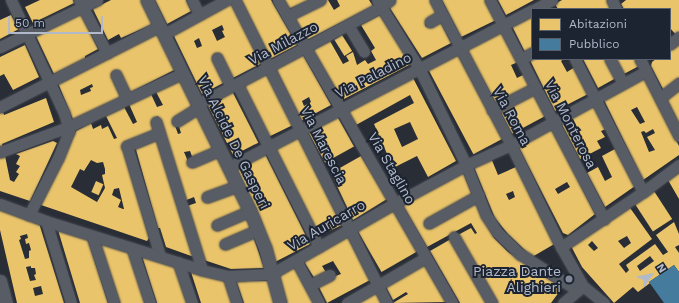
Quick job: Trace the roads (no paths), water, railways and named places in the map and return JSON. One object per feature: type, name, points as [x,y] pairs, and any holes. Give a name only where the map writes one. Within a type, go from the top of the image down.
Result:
[{"type":"street","points":[[11,0],[64,113],[69,131],[58,158],[29,215]]},
{"type":"street","points":[[0,46],[27,34],[81,4],[97,0]]},
{"type":"street","name":"Via Alcide De Gasperi","points":[[147,0],[250,211],[265,248],[280,303]]},
{"type":"street","points":[[192,0],[199,14]]},
{"type":"street","points":[[0,107],[107,53],[199,14],[226,0]]},
{"type":"street","name":"Via Marescia","points":[[235,0],[387,303]]},
{"type":"street","name":"Via Staglino","points":[[278,0],[304,48],[452,303]]},
{"type":"street","points":[[286,16],[320,0]]},
{"type":"street","name":"Via Roma","points":[[435,0],[458,47],[511,145],[561,248]]},
{"type":"street","name":"Via Monterosa","points":[[490,0],[604,219]]},
{"type":"street","points":[[383,2],[419,68],[466,165],[486,215],[497,232],[520,254],[604,303]]},
{"type":"street","name":"Via Milazzo","points":[[177,121],[234,85],[348,25],[383,2]]},
{"type":"street","name":"Via Paladino","points":[[538,8],[549,3]]},
{"type":"street","points":[[81,4],[107,53]]},
{"type":"street","name":"Via Paladino","points":[[229,167],[458,47],[531,11]]},
{"type":"street","points":[[430,22],[442,15]]},
{"type":"street","points":[[348,25],[364,52]]},
{"type":"street","points":[[671,43],[679,37]]},
{"type":"street","points":[[521,59],[531,54]]},
{"type":"street","points":[[217,58],[268,146],[319,247]]},
{"type":"street","points":[[576,60],[643,192]]},
{"type":"street","points":[[611,60],[623,83]]},
{"type":"street","points":[[645,63],[679,136]]},
{"type":"street","name":"Via Auricarro","points":[[0,204],[46,221],[202,270],[228,276],[271,274],[395,203],[466,165],[511,145],[623,83],[645,63]]},
{"type":"street","points":[[0,152],[68,127],[183,73]]},
{"type":"street","points":[[116,75],[127,100]]},
{"type":"street","points":[[660,98],[679,83]]},
{"type":"street","points":[[492,110],[528,91]]},
{"type":"street","points":[[160,256],[127,146],[158,127],[202,270]]},
{"type":"street","points":[[192,162],[220,150]]},
{"type":"street","points":[[580,288],[561,248],[643,192],[679,164]]},
{"type":"street","points":[[207,197],[238,186]]},
{"type":"street","points":[[429,222],[478,195]]},
{"type":"street","points":[[217,225],[250,211]]},
{"type":"street","points":[[46,221],[71,303]]},
{"type":"street","points":[[225,244],[258,230]]},
{"type":"street","points":[[92,236],[114,303]]},
{"type":"street","points":[[454,237],[492,303]]},
{"type":"street","points":[[132,248],[150,303]]},
{"type":"street","points":[[348,303],[425,258]]},
{"type":"street","points":[[296,260],[319,303]]},
{"type":"street","points":[[178,262],[192,303]]},
{"type":"street","points":[[310,285],[330,275]]},
{"type":"street","points":[[228,276],[237,303]]},
{"type":"street","points":[[0,281],[6,303]]},
{"type":"street","points":[[563,303],[580,288]]},
{"type":"place","name":"Piazza Dante Alighieri","points":[[569,279]]}]
